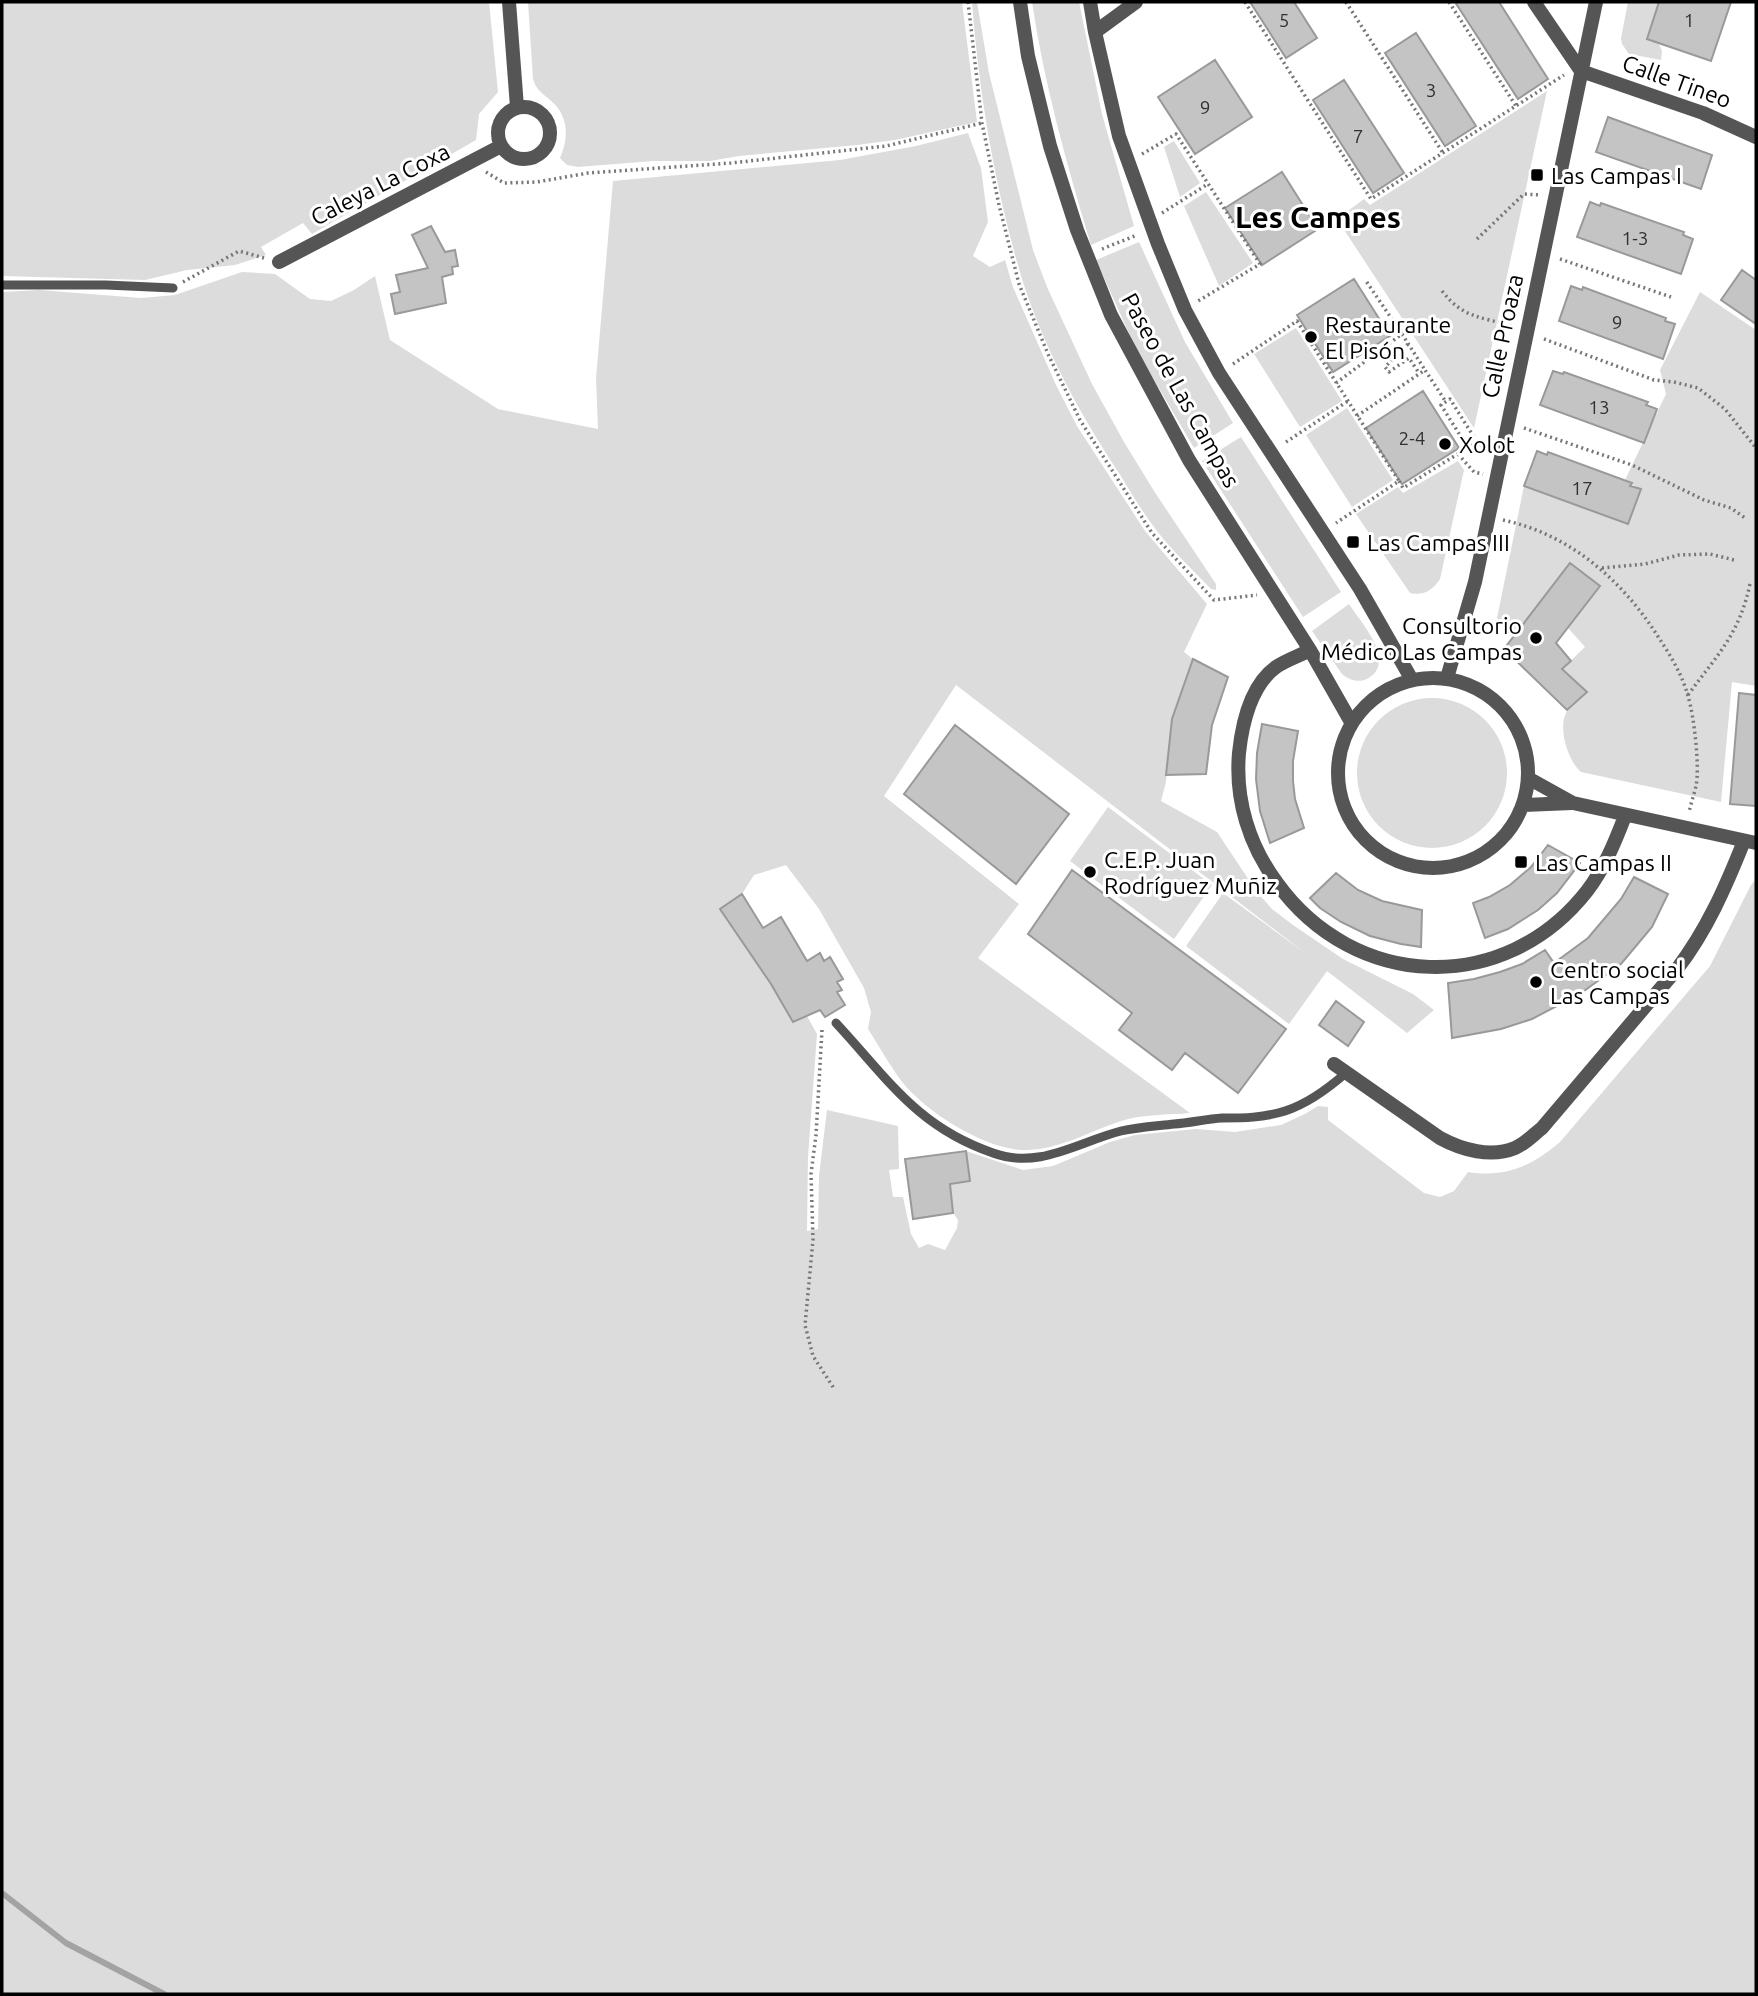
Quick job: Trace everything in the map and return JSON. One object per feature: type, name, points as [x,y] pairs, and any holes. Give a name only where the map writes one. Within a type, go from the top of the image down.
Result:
[{"type":"street","points":[[509,2],[517,107]]},
{"type":"street","name":"Paseo de Las Campas","points":[[1020,2],[1028,56],[1050,146],[1087,255],[1111,315],[1189,460],[1310,650],[1351,722]]},
{"type":"street","name":"Paseo de Las Campas","points":[[1090,2],[1119,136],[1185,310],[1219,373],[1323,532],[1412,680]]},
{"type":"street","points":[[1095,32],[1136,2]]},
{"type":"street","points":[[1534,2],[1579,69]]},
{"type":"street","name":"Calle Proaza","points":[[1447,678],[1475,582],[1579,69],[1596,2]]},
{"type":"street","name":"Calle Tineo","points":[[1579,69],[1703,113],[1756,136]]},
{"type":"street","points":[[517,107],[535,109],[542,114],[550,130],[547,146],[533,157],[513,157],[501,146],[498,128],[502,118],[517,107]]},
{"type":"street","name":"Caleya La Coxa","points":[[279,262],[501,146]]},
{"type":"street","points":[[1310,650],[1276,668],[1265,678],[1255,694],[1245,718],[1240,743],[1240,796],[1254,845],[1276,882],[1310,920],[1349,947],[1383,961],[1421,967],[1472,963],[1521,946],[1566,913],[1586,892],[1602,869],[1625,816]]},
{"type":"street","points":[[1447,678],[1489,695],[1513,718],[1526,752],[1528,778],[1523,805],[1507,833],[1493,847],[1464,863],[1434,868],[1411,867],[1374,848],[1358,832],[1346,813],[1339,793],[1340,751],[1351,722],[1380,693],[1412,680],[1447,678]]},
{"type":"street","points":[[1334,1064],[1456,1146],[1486,1152],[1514,1149],[1542,1128],[1695,947],[1750,842],[1573,803],[1528,778]]},
{"type":"street","points":[[1523,805],[1573,803]]},
{"type":"lane","points":[[2,285],[173,288]]},
{"type":"lane","points":[[836,1023],[898,1094],[927,1119],[978,1148],[998,1155],[1025,1159],[1049,1156],[1122,1130],[1220,1118],[1249,1119],[1286,1111],[1316,1094],[1325,1092],[1347,1072]]},
{"type":"path","points":[[968,2],[982,123],[1019,284],[1052,363],[1080,420],[1152,533],[1214,600],[1273,593]]},
{"type":"path","points":[[1245,2],[1371,199],[1579,69]]},
{"type":"path","points":[[1346,2],[1443,153]]},
{"type":"path","points":[[1449,2],[1516,106]]},
{"type":"path","points":[[475,161],[486,172],[504,183],[537,182],[587,173],[731,163],[886,146],[982,123]]},
{"type":"path","points":[[1129,162],[1175,134],[1260,264],[1185,310]]},
{"type":"path","points":[[1087,255],[1151,224],[1208,184]]},
{"type":"path","points":[[1477,239],[1524,194],[1555,197]]},
{"type":"path","points":[[173,288],[239,251],[279,262]]},
{"type":"path","points":[[1542,253],[1671,297]]},
{"type":"path","points":[[1366,281],[1446,402]]},
{"type":"path","points":[[1442,291],[1463,312],[1476,318],[1508,324],[1654,380],[1698,388],[1725,409],[1756,448]]},
{"type":"path","points":[[1219,373],[1297,321],[1403,488],[1477,442]]},
{"type":"path","points":[[1336,383],[1402,334]]},
{"type":"path","points":[[1408,344],[1385,366],[1389,372],[1409,358],[1419,374]]},
{"type":"path","points":[[1357,416],[1425,370]]},
{"type":"path","points":[[1468,448],[1441,405],[1450,399],[1477,442],[1499,458]]},
{"type":"path","points":[[1270,453],[1348,401]]},
{"type":"path","points":[[1507,421],[1632,465],[1704,500],[1731,508],[1745,517]]},
{"type":"path","points":[[1458,454],[1474,472],[1495,477]]},
{"type":"path","points":[[1323,532],[1399,481]]},
{"type":"path","points":[[1487,516],[1517,523],[1550,536],[1601,568],[1642,612],[1670,655],[1688,695],[1695,742],[1696,786],[1686,828]]},
{"type":"path","points":[[1601,568],[1644,564],[1679,555],[1710,554],[1734,560]]},
{"type":"path","points":[[1688,695],[1726,645],[1743,614],[1750,584]]},
{"type":"path","points":[[835,1390],[813,1356],[805,1325],[813,1240],[811,1174],[822,1029],[836,1023]]},
{"type":"shaded area","points":[[2,2],[489,2],[498,92],[479,114],[476,140],[312,234],[303,223],[261,247],[266,255],[235,265],[187,270],[145,280],[2,276]]},
{"type":"shaded area","points":[[528,2],[962,2],[977,122],[895,140],[710,161],[653,161],[578,167],[567,165],[560,158],[566,135],[564,120],[533,79]]},
{"type":"shaded area","points":[[972,2],[977,2],[989,73],[1033,250],[1047,287],[1092,384],[1124,442],[1216,584],[1216,590],[1211,589],[1176,554],[1142,510],[1077,403],[1041,330],[1012,245],[996,176],[979,72]]},
{"type":"shaded area","points":[[1032,2],[1079,2],[1102,114],[1134,226],[1091,245],[1050,94]]},
{"type":"shaded area","points":[[1628,2],[1659,2],[1647,39],[1659,44],[1662,51],[1661,60],[1629,54],[1622,44]]},
{"type":"shaded area","points":[[1547,91],[1474,428],[1337,219],[1364,199],[1370,205]]},
{"type":"shaded area","points":[[968,133],[981,168],[988,222],[973,256],[990,267],[1005,260],[1013,287],[1077,426],[1145,531],[1207,604],[1184,652],[1193,659],[1172,719],[1166,782],[1161,801],[1217,832],[1257,892],[1272,909],[1343,959],[1413,994],[1434,1010],[1407,1033],[1327,971],[1289,1024],[1186,946],[1223,893],[1305,953],[956,685],[884,796],[1019,904],[978,958],[1190,1113],[1129,1119],[1064,1143],[1028,1150],[995,1145],[943,1118],[903,1083],[868,1029],[871,1012],[864,988],[819,909],[786,865],[754,875],[742,894],[720,909],[771,984],[793,1022],[807,1016],[817,1034],[808,1157],[807,1231],[818,1229],[819,1176],[827,1110],[898,1126],[899,1169],[889,1170],[893,1197],[903,1197],[911,1234],[919,1248],[928,1244],[945,1250],[957,1228],[958,1220],[953,1213],[950,1184],[966,1151],[1023,1170],[1053,1166],[1110,1142],[1135,1135],[1196,1129],[1235,1132],[1281,1125],[1318,1106],[1328,1107],[1328,1120],[1424,1193],[1440,1197],[1454,1191],[1468,1172],[1494,1173],[1529,1164],[1560,1142],[1710,966],[1756,879],[1756,1994],[2,1994],[2,292],[39,290],[141,298],[175,295],[242,272],[275,274],[310,299],[331,301],[375,276],[390,340],[498,409],[598,429],[596,378],[613,181],[840,160]]},
{"type":"shaded area","points":[[1174,141],[1200,183],[1180,197],[1164,147]]},
{"type":"shaded area","points":[[1206,192],[1253,263],[1219,286],[1184,206]]},
{"type":"shaded area","points":[[1139,242],[1185,342],[1233,423],[1194,448],[1137,351],[1096,260]]},
{"type":"shaded area","points":[[1700,292],[1756,330],[1756,686],[1732,682],[1721,802],[1581,772],[1572,760],[1564,736],[1564,720],[1570,707],[1587,692],[1562,669],[1585,647],[1568,628],[1600,585],[1570,563],[1516,633],[1497,618],[1524,486],[1628,524],[1641,490],[1625,480],[1666,394],[1660,370]]},
{"type":"shaded area","points":[[1296,328],[1342,401],[1300,427],[1254,354]]},
{"type":"shaded area","points":[[1347,408],[1393,480],[1352,507],[1306,435]]},
{"type":"shaded area","points":[[1241,437],[1341,592],[1303,617],[1202,461]]},
{"type":"shaded area","points":[[1458,461],[1464,470],[1440,579],[1427,592],[1410,593],[1356,514],[1398,487],[1403,493]]},
{"type":"shaded area","points":[[1349,604],[1374,642],[1378,653],[1376,672],[1360,681],[1342,674],[1312,631]]},
{"type":"shaded area","points":[[1432,698],[1461,704],[1474,710],[1485,720],[1495,731],[1501,744],[1507,773],[1501,802],[1495,815],[1485,826],[1474,836],[1461,842],[1432,848],[1403,842],[1390,836],[1379,826],[1369,815],[1363,802],[1357,773],[1363,744],[1369,731],[1379,720],[1390,710],[1403,704]]},
{"type":"shaded area","points":[[1108,807],[1212,885],[1174,939],[1070,861]]},
{"type":"building","points":[[1250,2],[1294,2],[1317,38],[1286,58]]},
{"type":"building","points":[[1455,2],[1499,2],[1548,79],[1518,99]]},
{"type":"building","points":[[1659,2],[1731,2],[1711,61],[1647,39]]},
{"type":"building","points":[[1416,33],[1476,126],[1445,146],[1385,53]]},
{"type":"building","points":[[1215,60],[1252,117],[1195,154],[1158,97]]},
{"type":"building","points":[[1344,80],[1404,173],[1373,193],[1313,100]]},
{"type":"building","points":[[1608,117],[1712,155],[1701,189],[1596,152]]},
{"type":"building","points":[[1282,172],[1318,229],[1262,265],[1225,208]]},
{"type":"building","points":[[1590,202],[1600,206],[1601,203],[1684,232],[1683,235],[1693,239],[1681,274],[1577,237]]},
{"type":"building","points":[[431,226],[445,252],[455,250],[458,266],[452,267],[453,274],[442,277],[446,303],[395,314],[391,294],[400,292],[396,275],[428,268],[412,235]]},
{"type":"building","points":[[1742,270],[1756,280],[1756,324],[1721,300]]},
{"type":"building","points":[[1354,279],[1390,336],[1333,372],[1297,315]]},
{"type":"building","points":[[1571,286],[1582,290],[1583,287],[1666,318],[1665,321],[1675,324],[1663,359],[1559,321]]},
{"type":"building","points":[[1553,371],[1564,372],[1648,402],[1646,405],[1657,409],[1644,443],[1540,405]]},
{"type":"building","points":[[1423,391],[1459,448],[1402,484],[1366,428]]},
{"type":"building","points":[[1537,451],[1547,455],[1548,452],[1632,483],[1630,486],[1641,489],[1628,524],[1524,486]]},
{"type":"building","name":"Consultorio Médico Las Campas","points":[[1570,563],[1600,586],[1556,643],[1571,661],[1562,669],[1587,692],[1567,710],[1504,649]]},
{"type":"building","points":[[1193,659],[1228,677],[1212,725],[1206,774],[1166,775],[1172,719]]},
{"type":"building","points":[[1739,693],[1756,695],[1756,806],[1730,804]]},
{"type":"building","points":[[1262,724],[1298,731],[1293,781],[1295,799],[1304,828],[1270,843],[1260,811],[1256,779]]},
{"type":"building","points":[[955,725],[1069,814],[1016,884],[904,794]]},
{"type":"building","points":[[1548,845],[1580,863],[1557,893],[1538,910],[1508,929],[1485,938],[1473,903],[1510,885],[1531,867]]},
{"type":"building","points":[[1072,870],[1286,1029],[1238,1093],[1185,1053],[1172,1070],[1119,1030],[1132,1013],[1028,934]]},
{"type":"building","points":[[1336,873],[1358,890],[1382,901],[1422,910],[1421,947],[1370,936],[1320,908],[1310,898]]},
{"type":"building","points":[[1634,877],[1668,894],[1652,927],[1621,964],[1580,994],[1532,1019],[1501,1029],[1452,1038],[1448,983],[1500,972],[1522,964],[1545,950],[1554,963],[1588,938],[1621,899]]},
{"type":"building","points":[[742,894],[763,928],[781,917],[807,961],[820,953],[824,961],[830,957],[843,979],[837,982],[842,990],[837,992],[845,1005],[825,1017],[820,1010],[793,1022],[771,984],[720,909]]},
{"type":"building","points":[[1336,1001],[1364,1022],[1348,1046],[1319,1025]]},
{"type":"building","points":[[966,1151],[970,1181],[950,1184],[953,1213],[913,1219],[905,1159]]},
{"type":"waterway","points":[[2,1893],[66,1943],[164,1994]]},
{"type":"place","name":"Las Campas I","points":[[1537,175]]},
{"type":"place","name":"Restaurante El Pisón","points":[[1311,337]]},
{"type":"place","name":"Xolot","points":[[1445,444]]},
{"type":"place","name":"Las Campas III","points":[[1353,542]]},
{"type":"place","name":"Consultorio Médico Las Campas","points":[[1536,638]]},
{"type":"place","name":"Las Campas II","points":[[1521,862]]},
{"type":"place","name":"C.E.P. Juan Rodríguez Muñiz","points":[[1090,872]]},
{"type":"place","name":"Centro social Las Campas","points":[[1536,982]]},
{"type":"district","name":"Les Campes","points":[[1318,217]]}]
